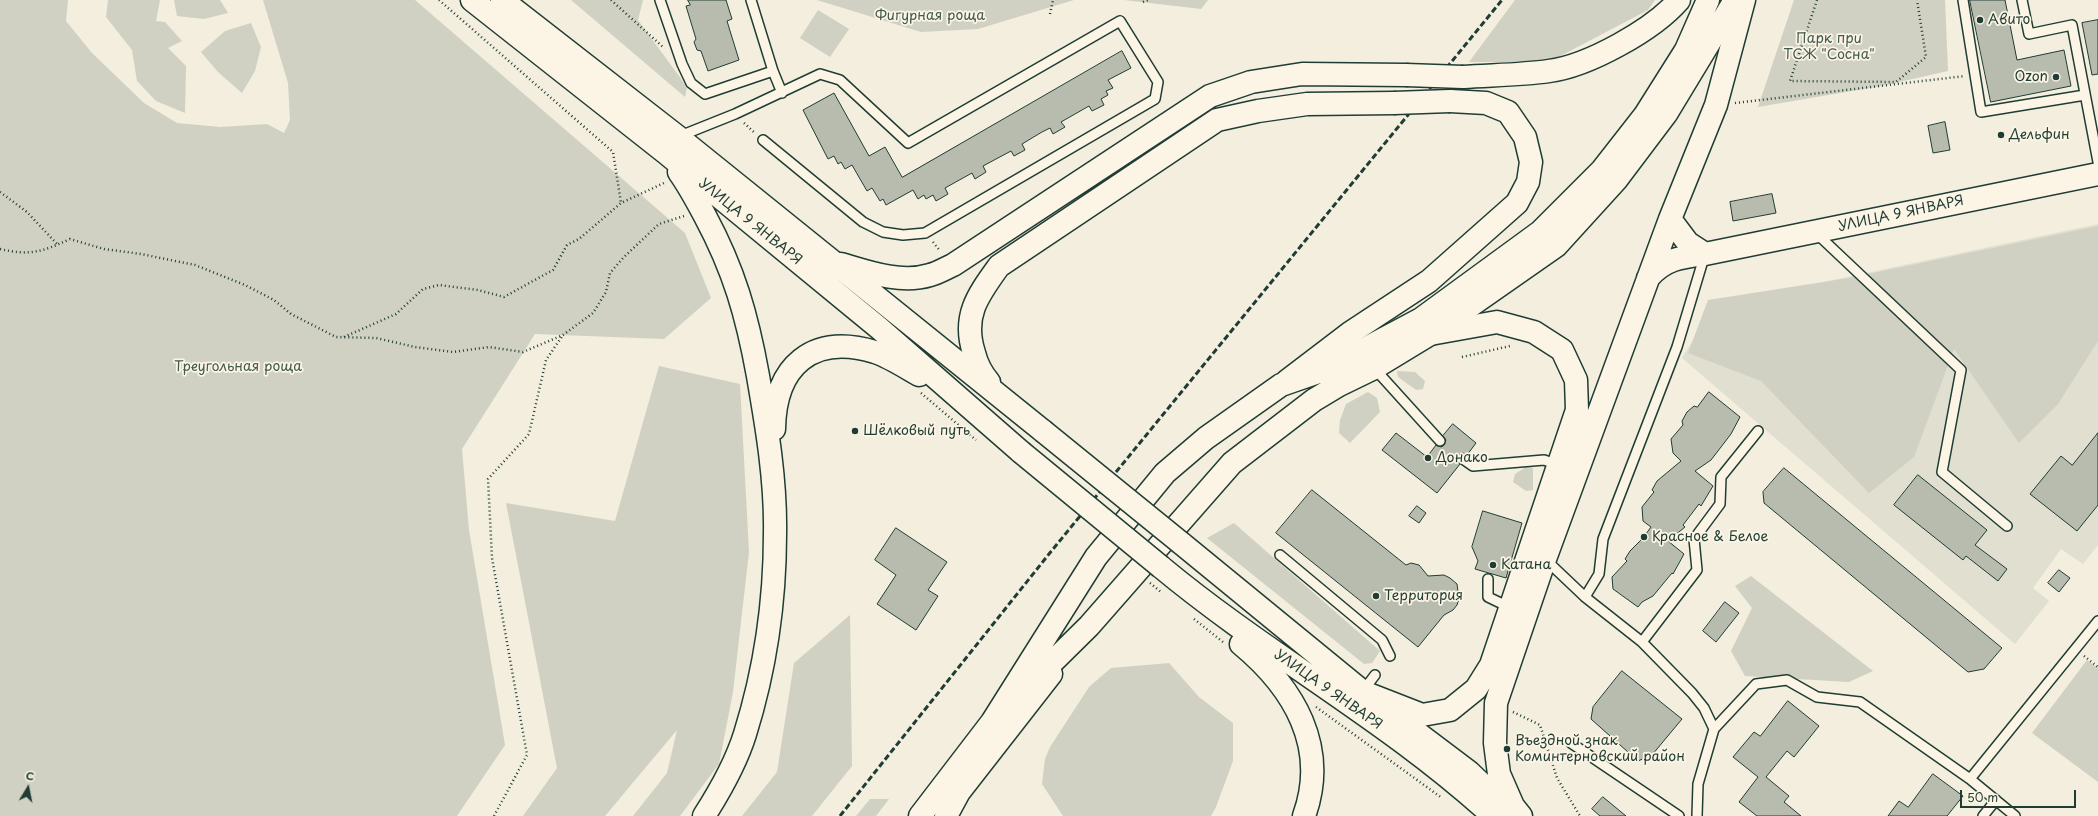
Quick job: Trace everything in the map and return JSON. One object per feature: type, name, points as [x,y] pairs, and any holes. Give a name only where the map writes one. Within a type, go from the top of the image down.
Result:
[{"type":"main road","name":"УЛИЦА 9 ЯНВАРЯ","points":[[472,0],[828,260],[1181,543],[1369,683],[1469,772],[1515,816]]},
{"type":"main road","name":"УЛИЦА 9 ЯНВАРЯ","points":[[502,0],[672,145],[959,399],[1180,583],[1274,653],[1374,721],[1460,786],[1493,816]]},
{"type":"main road","points":[[828,260],[874,274],[906,278],[930,275],[953,265],[1210,96],[1252,82],[1302,74],[1463,77],[1550,71],[1594,57],[1635,36],[1679,0]]},
{"type":"main road","points":[[1281,386],[1327,369],[1421,319],[1540,232],[1602,170],[1645,115],[1686,50],[1708,0]]},
{"type":"main road","points":[[992,722],[1088,626],[1232,463],[1314,400],[1374,368],[1430,334],[1556,246],[1617,179],[1666,114],[1735,0]]},
{"type":"main road","points":[[1521,816],[1513,806],[1499,774],[1495,743],[1496,703],[1545,559],[1648,278],[1716,105],[1744,0]]},
{"type":"main road","points":[[920,816],[992,722],[1096,557],[1165,473],[1206,438],[1281,386],[1350,333],[1429,280],[1517,203],[1528,182],[1531,162],[1525,137],[1508,112],[1486,103],[1450,101],[1307,104],[1258,111],[1217,120],[1000,266],[980,292],[971,311],[968,337],[980,371],[1005,402]]},
{"type":"main road","points":[[672,145],[692,192],[729,266],[743,305],[761,394],[773,494],[775,534],[770,618],[761,675],[745,735],[720,791],[704,816]]},
{"type":"main road","name":"УЛИЦА 9 ЯНВАРЯ","points":[[1648,278],[1657,267],[1683,257],[1705,254],[2098,174]]},
{"type":"main road","points":[[1670,219],[1688,243],[1705,254]]},
{"type":"main road","points":[[1369,683],[1422,715],[1450,710],[1476,689],[1491,665],[1578,410],[1576,380],[1562,350],[1534,332],[1497,322],[1430,334]]},
{"type":"main road","points":[[773,494],[776,402],[783,381],[791,369],[807,356],[833,347],[846,346],[876,353],[906,367],[959,399]]},
{"type":"main road","points":[[1180,583],[1194,605],[1269,670],[1288,694],[1301,719],[1313,753],[1313,779],[1309,804],[1304,816]]},
{"type":"main road","points":[[946,816],[959,792],[1088,626]]},
{"type":"lane","points":[[660,0],[682,64],[691,83],[705,94],[773,71]]},
{"type":"lane","points":[[751,0],[773,71],[782,93]]},
{"type":"lane","points":[[1963,0],[1981,112],[2085,95]]},
{"type":"lane","points":[[2022,0],[2029,34],[2072,26],[2098,162]]},
{"type":"lane","points":[[672,145],[820,74],[840,80],[908,143],[1120,21],[1158,82],[1155,99],[925,233],[903,235],[883,232],[863,222],[763,140]]},
{"type":"lane","points":[[1814,232],[1961,370],[1942,472],[2007,526]]},
{"type":"lane","points":[[1585,596],[1599,574],[1603,539],[1677,347],[1705,254]]},
{"type":"lane","points":[[1374,368],[1440,441]]},
{"type":"lane","points":[[1642,642],[1697,570],[1694,539],[1720,504],[1721,476],[1758,431]]},
{"type":"lane","points":[[1464,459],[1473,466],[1544,460],[1559,465]]},
{"type":"lane","points":[[1280,555],[1382,640],[1390,656]]},
{"type":"lane","points":[[1545,559],[1585,596],[1642,642],[1692,693],[1704,708],[1714,729]]},
{"type":"lane","points":[[1488,579],[1488,597],[1511,608]]},
{"type":"lane","points":[[1970,779],[2098,621]]},
{"type":"lane","points":[[1697,816],[1698,784],[1714,729],[1756,684],[1787,680],[1817,697],[1860,702],[1970,779],[2015,816]]},
{"type":"lane","points":[[1570,743],[1679,816]]},
{"type":"lane","points":[[1983,816],[1996,800]]},
{"type":"path","points":[[439,0],[613,152],[621,203]]},
{"type":"path","points":[[611,0],[682,64]]},
{"type":"path","points":[[1050,14],[1053,0]]},
{"type":"path","points":[[1143,2],[1148,0]]},
{"type":"path","points":[[1817,0],[1790,81],[1896,82],[1926,57],[1917,0]]},
{"type":"path","points":[[1716,105],[1975,75]]},
{"type":"path","points":[[735,114],[763,140]]},
{"type":"path","points":[[342,338],[396,314],[423,289],[439,285],[478,290],[504,297],[553,270],[567,245],[579,239],[621,203],[670,180]]},
{"type":"path","points":[[0,192],[27,212],[58,245]]},
{"type":"path","points":[[0,249],[19,254],[43,251],[70,239],[104,249],[141,254],[195,265],[274,300],[291,314],[336,337],[376,338],[415,347],[454,352],[489,347],[523,352],[563,335],[593,313],[606,292],[610,273],[623,258],[659,224],[686,216]]},
{"type":"path","points":[[494,816],[527,755],[492,558],[488,479],[529,434],[546,360],[563,335]]},
{"type":"path","points":[[2075,649],[2098,667]]},
{"type":"path","points":[[1496,703],[1540,725],[1557,778],[1580,816]]},
{"type":"shaded area","points":[[2098,224],[2098,545],[2083,564],[2061,549],[2033,588],[2049,601],[2015,644],[1682,358],[1715,305]]},
{"type":"green space","name":"Треугольная роща","points":[[0,0],[68,0],[66,21],[92,53],[144,103],[177,123],[220,127],[267,124],[284,133],[290,120],[288,83],[263,0],[415,0],[685,233],[711,298],[664,339],[535,334],[462,449],[469,530],[505,745],[457,816],[0,816]]},
{"type":"green space","points":[[108,0],[160,0],[156,21],[165,22],[182,41],[168,48],[186,66],[185,113],[156,101],[137,81],[132,50],[106,17]]},
{"type":"green space","points":[[174,0],[220,0],[228,13],[204,19],[177,16]]},
{"type":"green space","points":[[571,0],[643,0],[638,20],[687,87],[685,97]]},
{"type":"green space","name":"Фигурная роща","points":[[817,0],[1074,0],[978,29],[921,32]]},
{"type":"green space","points":[[1124,0],[1208,0],[1201,9]]},
{"type":"green space","points":[[1515,0],[1655,0],[1648,10],[1549,62],[1469,62]]},
{"type":"green space","name":"Парк при ТСЖ \"Сосна\"","points":[[1794,0],[1945,0],[1948,71],[1881,86],[1758,107]]},
{"type":"green space","points":[[818,10],[849,29],[830,57],[800,38]]},
{"type":"green space","points":[[251,23],[261,47],[255,71],[242,93],[218,72],[201,52],[225,31]]},
{"type":"green space","points":[[2098,226],[2098,341],[2058,404],[2019,443],[1954,349],[1914,457],[1869,493],[1761,381],[1688,353],[1708,300],[1849,278]]},
{"type":"green space","points":[[659,366],[740,384],[749,552],[733,692],[719,764],[680,816],[633,816],[667,773],[677,730],[605,816],[523,816],[557,768],[506,503],[615,521]]},
{"type":"green space","points":[[1397,371],[1415,372],[1425,381],[1423,389],[1416,390],[1398,377]]},
{"type":"green space","points":[[1368,392],[1377,398],[1380,412],[1350,443],[1339,433],[1340,420],[1346,404]]},
{"type":"green space","points":[[1526,467],[1533,468],[1533,490],[1526,491],[1513,482],[1515,474]]},
{"type":"green space","points":[[1234,523],[1380,651],[1372,663],[1364,664],[1207,538]]},
{"type":"green space","points":[[1751,576],[1873,671],[1849,682],[1745,676],[1731,651],[1752,608],[1735,586]]},
{"type":"green space","points":[[850,615],[852,766],[812,816],[742,816],[777,772],[794,663]]},
{"type":"green space","points":[[2087,660],[2098,668],[2098,782],[2032,733]]},
{"type":"green space","points":[[1169,663],[1199,697],[1233,723],[1233,761],[1216,807],[1211,816],[1063,816],[1042,784],[1045,759],[1050,747],[1089,687],[1111,668]]},
{"type":"green space","points":[[870,799],[889,799],[876,816],[856,816]]},
{"type":"building","points":[[688,0],[726,0],[732,19],[727,21],[739,60],[708,71],[701,51],[697,50],[694,42],[696,39],[686,6],[690,5]]},
{"type":"building","points":[[1970,0],[2005,0],[2017,60],[2064,50],[2071,86],[1991,102]]},
{"type":"building","points":[[2098,20],[2098,74],[2092,75],[2082,23]]},
{"type":"building","points":[[1122,51],[1131,68],[1108,80],[1113,88],[1106,91],[1108,95],[1101,99],[1104,105],[1092,111],[1089,106],[1061,122],[1065,127],[1053,134],[1050,128],[1042,132],[1022,144],[1025,150],[1014,156],[1011,151],[983,166],[986,172],[975,179],[972,173],[945,188],[948,194],[936,201],[933,195],[926,199],[924,195],[918,199],[913,190],[886,205],[883,199],[880,201],[872,188],[867,191],[852,165],[845,169],[841,162],[838,164],[834,156],[828,159],[803,110],[834,93],[869,156],[885,147],[902,177]]},
{"type":"building","points":[[1945,122],[1950,150],[1933,153],[1928,126]]},
{"type":"building","points":[[1772,194],[1776,213],[1733,221],[1730,202]]},
{"type":"building","points":[[1709,392],[1740,417],[1731,434],[1711,460],[1695,471],[1713,486],[1701,506],[1699,504],[1683,525],[1685,527],[1668,541],[1684,554],[1673,574],[1672,573],[1653,596],[1642,602],[1638,607],[1613,589],[1612,577],[1627,561],[1625,559],[1630,551],[1643,538],[1651,527],[1643,521],[1642,507],[1654,492],[1652,490],[1657,481],[1681,461],[1673,453],[1671,439],[1683,425],[1682,421],[1687,412],[1694,406],[1697,407]]},
{"type":"building","name":"Донако","points":[[1453,424],[1476,443],[1467,455],[1463,453],[1458,455],[1457,459],[1460,464],[1437,493],[1382,450],[1396,433],[1427,457],[1436,445],[1441,447],[1444,445],[1446,440],[1443,436]]},
{"type":"building","points":[[2098,433],[2098,505],[2077,531],[2030,494],[2061,456],[2072,465]]},
{"type":"building","points":[[1784,468],[2002,648],[1984,669],[1968,672],[1764,503],[1763,492]]},
{"type":"building","points":[[1918,475],[1987,530],[1975,545],[2007,569],[1998,581],[1966,556],[1963,560],[1894,505]]},
{"type":"building","points":[[1312,490],[1406,565],[1411,563],[1419,565],[1428,576],[1444,575],[1457,584],[1459,599],[1457,605],[1453,610],[1444,615],[1418,647],[1276,533]]},
{"type":"building","points":[[1417,506],[1426,513],[1419,523],[1409,516]]},
{"type":"building","points":[[1483,511],[1522,523],[1506,578],[1475,569],[1478,561],[1472,547]]},
{"type":"building","points":[[896,528],[947,562],[928,590],[938,596],[916,630],[877,604],[896,575],[875,560]]},
{"type":"building","points":[[2059,570],[2070,578],[2059,592],[2048,583]]},
{"type":"building","points":[[1725,602],[1739,613],[1716,642],[1703,631]]},
{"type":"building","points":[[1622,671],[1682,719],[1652,755],[1638,761],[1591,719],[1593,707]]},
{"type":"building","points":[[1788,701],[1819,726],[1794,757],[1787,751],[1766,777],[1789,796],[1784,802],[1801,816],[1757,816],[1739,802],[1758,777],[1733,757],[1754,732],[1760,736]]},
{"type":"building","points":[[1933,774],[1963,796],[1947,816],[1888,816],[1899,801],[1908,807]]},
{"type":"building","points":[[1603,797],[1626,816],[1600,816],[1592,809]]},
{"type":"railway","points":[[840,816],[1049,554],[1502,0]]},
{"type":"place","name":"Авито","points":[[1980,20]]},
{"type":"place","name":"Ozon","points":[[2056,77]]},
{"type":"place","name":"Дельфин","points":[[2001,135]]},
{"type":"place","name":"Шёлковый путь","points":[[855,431]]},
{"type":"place","name":"Донако","points":[[1428,458]]},
{"type":"place","name":"Красное & Белое","points":[[1644,537]]},
{"type":"place","name":"Катана","points":[[1493,565]]},
{"type":"place","name":"Территория","points":[[1376,596]]},
{"type":"place","name":"Въездной знак Коминтерновский район","points":[[1507,749]]}]
